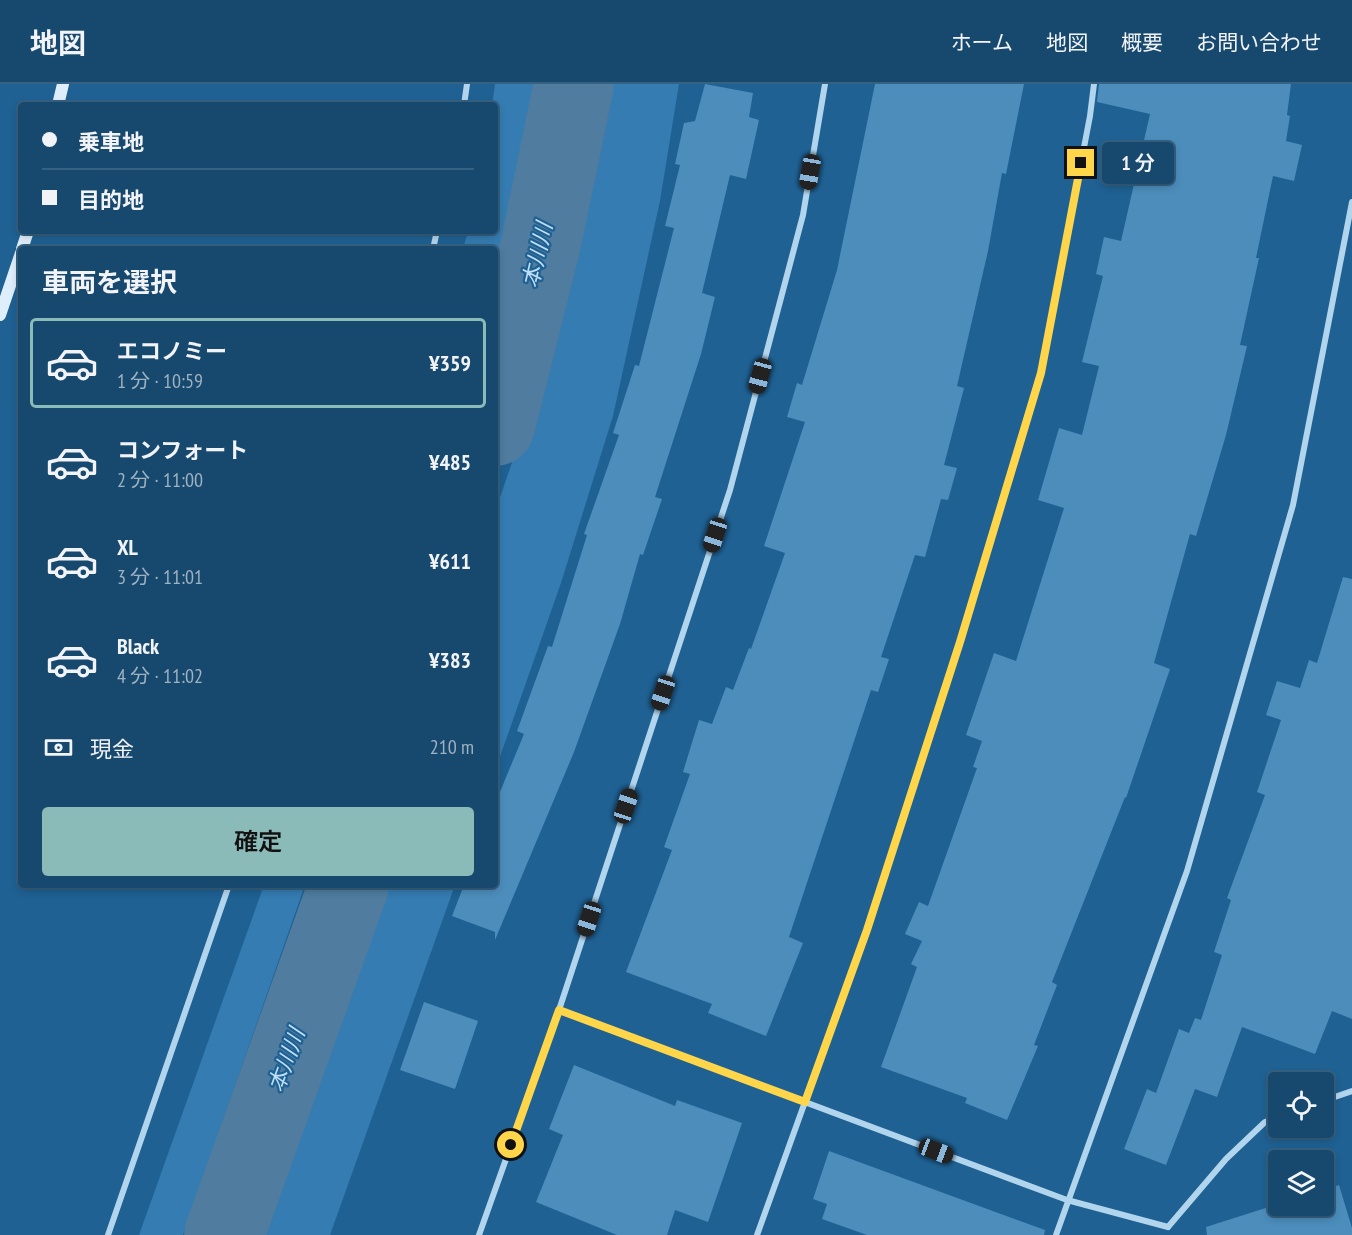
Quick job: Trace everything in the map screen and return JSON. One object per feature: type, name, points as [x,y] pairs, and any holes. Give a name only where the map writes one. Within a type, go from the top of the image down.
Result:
[{"type":"main road","points":[[59,102],[63,84]]},
{"type":"main road","points":[[0,315],[18,263]]},
{"type":"street","points":[[464,102],[467,84]]},
{"type":"street","points":[[479,1235],[559,1010],[730,490],[803,215],[825,84]]},
{"type":"street","points":[[757,1235],[867,930],[960,642],[1041,373],[1090,116],[1094,84]]},
{"type":"street","points":[[1056,1235],[1187,871],[1293,505],[1352,202]]},
{"type":"street","points":[[108,1235],[228,888]]},
{"type":"street","points":[[559,1010],[1067,1200],[1167,1227],[1171,1235]]},
{"type":"street","points":[[1334,1097],[1352,1091]]},
{"type":"street","points":[[1167,1227],[1226,1159],[1268,1121]]},
{"type":"shaded area","points":[[495,84],[543,84],[498,298],[498,246],[464,246],[467,234],[498,234],[498,102],[492,102]]},
{"type":"shaded area","points":[[604,84],[679,84],[660,201],[613,416],[561,583],[498,762],[498,503],[540,381]]},
{"type":"shaded area","points":[[263,888],[304,888],[183,1235],[139,1235]]},
{"type":"shaded area","points":[[365,888],[454,888],[330,1235],[244,1235]]},
{"type":"building","points":[[705,84],[753,93],[749,117],[759,120],[746,179],[730,175],[702,293],[715,297],[701,354],[655,497],[662,499],[643,555],[640,554],[620,624],[574,752],[495,940],[495,932],[452,916],[463,888],[498,888],[498,797],[524,734],[517,731],[548,646],[552,647],[587,535],[584,534],[619,435],[613,433],[635,365],[639,366],[674,228],[665,226],[680,165],[675,164],[684,123],[695,121]]},
{"type":"building","points":[[875,84],[1024,84],[1006,174],[1002,173],[988,251],[957,386],[964,388],[944,465],[957,468],[948,500],[941,499],[925,557],[915,555],[881,657],[889,659],[878,692],[871,690],[789,937],[803,943],[766,1036],[708,1013],[712,1004],[626,972],[672,850],[664,847],[690,774],[683,772],[699,720],[712,724],[726,687],[733,690],[749,648],[751,649],[785,553],[764,546],[805,422],[787,417],[797,383],[802,385],[837,270]]},
{"type":"building","points":[[1099,84],[1291,84],[1287,115],[1290,116],[1286,141],[1302,145],[1294,181],[1273,176],[1256,258],[1259,258],[1240,345],[1247,346],[1226,435],[1196,536],[1190,534],[1154,663],[1170,669],[1126,798],[1052,982],[1057,985],[1034,1045],[1038,1046],[1007,1120],[965,1103],[967,1098],[881,1067],[917,967],[911,964],[922,941],[905,934],[919,902],[928,906],[977,768],[973,767],[982,741],[966,735],[994,653],[1016,661],[1064,508],[1038,500],[1059,428],[1082,435],[1099,366],[1082,362],[1103,276],[1096,274],[1104,237],[1121,241],[1150,114],[1097,102]]},
{"type":"building","points":[[1343,577],[1352,579],[1352,1019],[1332,1011],[1315,1054],[1242,1027],[1217,1097],[1195,1089],[1166,1165],[1124,1149],[1147,1089],[1156,1093],[1179,1029],[1189,1033],[1195,1018],[1201,1020],[1222,955],[1214,952],[1231,900],[1227,898],[1265,795],[1257,792],[1281,720],[1266,715],[1277,681],[1300,688],[1309,660],[1317,663]]},
{"type":"building","points":[[424,1002],[478,1021],[455,1089],[400,1070]]},
{"type":"building","points":[[574,1065],[675,1106],[677,1100],[742,1123],[708,1222],[675,1210],[667,1235],[617,1235],[536,1202],[563,1135],[549,1129]]},
{"type":"building","points":[[829,1151],[1045,1230],[1044,1235],[867,1235],[822,1219],[827,1204],[813,1199]]},
{"type":"building","points":[[1339,1185],[1352,1235],[1207,1235],[1206,1227],[1268,1207],[1268,1216],[1334,1216],[1334,1187]]},
{"type":"waterway","name":"本川川","points":[[498,414],[541,243],[574,84]]},
{"type":"waterway","name":"本川川","points":[[224,1235],[348,888]]},
{"type":"route","points":[[511,1145],[559,1010],[805,1102],[867,930],[960,642],[1041,373],[1081,163]]}]
